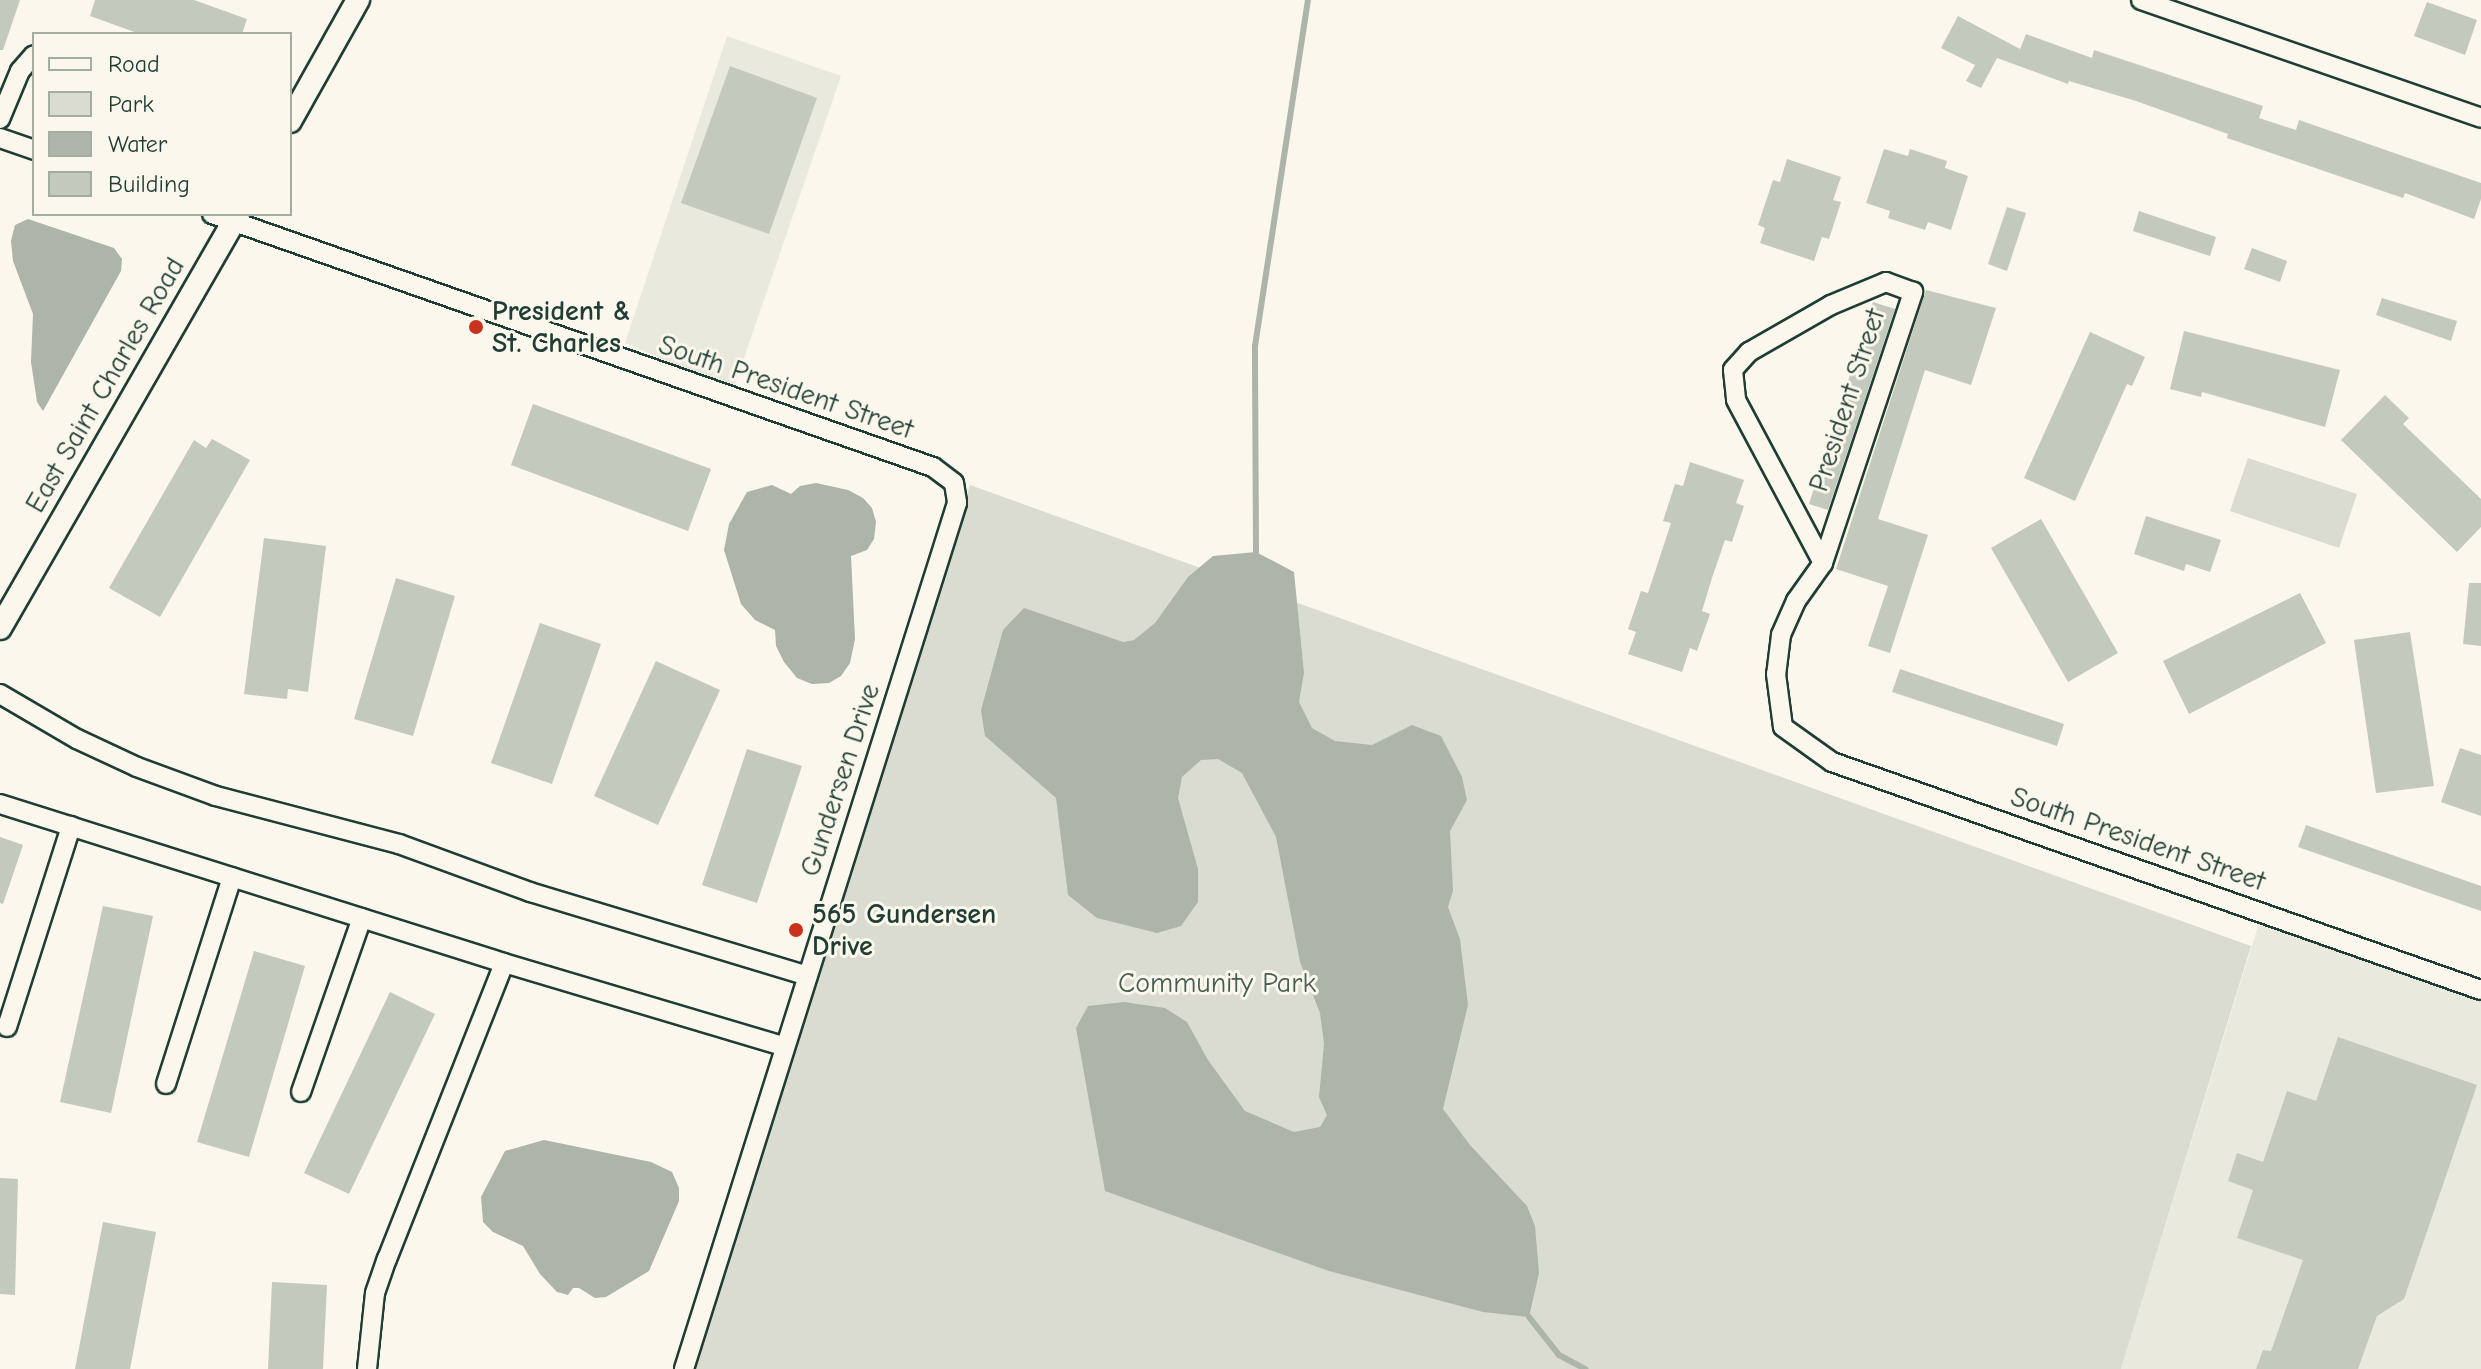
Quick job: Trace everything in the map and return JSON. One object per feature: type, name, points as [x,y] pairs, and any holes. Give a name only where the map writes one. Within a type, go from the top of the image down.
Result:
[{"type":"street","points":[[292,117],[358,0]]},
{"type":"street","points":[[2141,0],[2481,118]]},
{"type":"street","points":[[0,119],[20,71],[32,57]]},
{"type":"street","points":[[0,138],[32,149]]},
{"type":"street","name":"South President Street","points":[[236,218],[933,467],[954,483]]},
{"type":"street","name":"East Saint Charles Road","points":[[0,628],[236,218]]},
{"type":"street","name":"President Street","points":[[1783,727],[1776,674],[1781,635],[1796,601],[1823,563],[1913,292],[1886,282],[1831,305],[1749,352],[1733,370],[1736,400],[1823,563]]},
{"type":"street","name":"Gundersen Drive","points":[[684,1369],[957,503],[954,483]]},
{"type":"street","points":[[0,694],[77,739],[137,767],[216,796],[399,844],[530,892],[808,976]]},
{"type":"street","name":"South President Street","points":[[1783,727],[1832,762],[2481,990]]},
{"type":"street","points":[[0,804],[504,963],[785,1047]]},
{"type":"street","points":[[7,1027],[71,826]]},
{"type":"street","points":[[166,1084],[232,877]]},
{"type":"street","points":[[301,1092],[362,918]]},
{"type":"street","points":[[367,1369],[375,1293],[504,963]]},
{"type":"shaded area","points":[[727,36],[841,76],[733,390],[625,343]]},
{"type":"shaded area","points":[[2259,923],[2481,1000],[2481,1369],[2121,1369]]},
{"type":"green space","points":[[2248,458],[2357,494],[2339,548],[2230,511]]},
{"type":"green space","name":"Community Park","points":[[970,485],[2251,946],[2121,1369],[687,1369]]},
{"type":"water","points":[[28,219],[114,248],[122,259],[121,271],[43,411],[37,402],[31,362],[33,314],[13,261],[11,241],[15,225]]},
{"type":"water","points":[[816,483],[848,490],[863,498],[872,508],[876,522],[874,539],[867,550],[851,556],[855,639],[850,663],[841,676],[829,683],[812,684],[797,678],[784,662],[776,646],[775,630],[755,620],[741,604],[724,550],[729,524],[747,492],[772,485],[791,494],[800,486]]},
{"type":"water","points":[[1256,552],[1294,572],[1304,673],[1299,702],[1312,728],[1335,741],[1372,745],[1412,725],[1441,736],[1462,777],[1467,800],[1450,831],[1453,891],[1448,907],[1460,939],[1468,1005],[1443,1109],[1470,1145],[1527,1206],[1535,1226],[1539,1273],[1529,1317],[1483,1312],[1329,1271],[1105,1191],[1076,1028],[1088,1006],[1124,1002],[1165,1008],[1187,1022],[1208,1060],[1245,1111],[1294,1132],[1320,1127],[1327,1115],[1319,1097],[1324,1044],[1320,1013],[1300,962],[1276,837],[1242,773],[1218,759],[1201,760],[1182,777],[1178,798],[1198,869],[1198,902],[1181,926],[1157,933],[1097,918],[1068,895],[1056,798],[985,736],[981,710],[1003,630],[1024,608],[1123,642],[1134,640],[1155,623],[1188,577],[1213,556]]},
{"type":"water","points":[[544,1140],[651,1162],[672,1172],[679,1188],[679,1201],[649,1271],[606,1297],[595,1298],[579,1288],[573,1288],[568,1295],[557,1292],[540,1274],[523,1246],[493,1232],[483,1222],[481,1197],[505,1151]]},
{"type":"building","points":[[0,0],[20,0],[3,50],[0,50]]},
{"type":"building","points":[[95,0],[194,0],[247,19],[243,32],[134,32],[90,16]]},
{"type":"building","points":[[2427,2],[2477,20],[2465,55],[2414,36]]},
{"type":"building","points":[[1958,16],[2020,49],[2026,34],[2092,58],[2094,50],[2263,106],[2259,118],[2296,130],[2299,120],[2481,183],[2481,199],[2474,219],[2405,193],[2403,198],[2227,138],[2228,134],[2136,101],[2069,81],[2068,84],[1997,58],[1981,88],[1966,81],[1975,65],[1941,48]]},
{"type":"building","points":[[730,66],[817,98],[769,234],[681,203]]},
{"type":"building","points":[[1884,149],[1908,156],[1910,149],[1947,161],[1945,168],[1968,176],[1951,230],[1928,222],[1925,230],[1888,218],[1890,211],[1866,203]]},
{"type":"building","points":[[1787,159],[1841,177],[1833,200],[1841,202],[1829,239],[1822,237],[1814,261],[1760,243],[1765,228],[1758,225],[1773,180],[1780,182]]},
{"type":"building","points":[[2007,207],[2026,213],[2007,271],[1988,264]]},
{"type":"building","points":[[2139,211],[2216,237],[2210,256],[2133,231]]},
{"type":"building","points":[[2252,248],[2287,261],[2280,282],[2244,269]]},
{"type":"building","points":[[1926,290],[1996,308],[1971,385],[1925,370],[1878,519],[1928,535],[1890,653],[1868,646],[1888,586],[1836,569]]},
{"type":"building","points":[[2382,298],[2457,321],[2451,341],[2376,315]]},
{"type":"building","points":[[1873,302],[1895,309],[1828,510],[1809,504]]},
{"type":"building","points":[[2184,331],[2340,370],[2325,427],[2202,392],[2201,397],[2170,389]]},
{"type":"building","points":[[2090,332],[2145,357],[2132,386],[2127,384],[2075,501],[2024,478]]},
{"type":"building","points":[[2385,395],[2409,418],[2403,424],[2481,499],[2481,527],[2457,552],[2341,440]]},
{"type":"building","points":[[533,404],[711,469],[688,531],[511,465]]},
{"type":"building","points":[[212,439],[250,460],[160,617],[109,588],[194,440],[206,448]]},
{"type":"building","points":[[1690,462],[1744,480],[1736,503],[1744,506],[1732,542],[1725,540],[1712,578],[1702,611],[1710,614],[1697,651],[1690,648],[1682,672],[1628,654],[1636,632],[1628,629],[1641,591],[1648,593],[1671,523],[1663,521],[1675,484],[1683,486]]},
{"type":"building","points":[[2146,516],[2221,540],[2210,572],[2186,564],[2184,571],[2134,554]]},
{"type":"building","points":[[2041,519],[2118,653],[2068,682],[1991,548]]},
{"type":"building","points":[[264,538],[326,546],[308,692],[288,689],[287,699],[244,694]]},
{"type":"building","points":[[396,578],[455,596],[413,736],[354,719]]},
{"type":"building","points":[[2469,583],[2481,583],[2481,646],[2463,644]]},
{"type":"building","points":[[2300,593],[2326,643],[2189,714],[2163,661]]},
{"type":"building","points":[[540,623],[601,644],[552,784],[491,763]]},
{"type":"building","points":[[2410,632],[2434,786],[2376,793],[2354,640]]},
{"type":"building","points":[[656,661],[720,690],[658,825],[594,796]]},
{"type":"building","points":[[1900,669],[2064,724],[2057,746],[1892,692]]},
{"type":"building","points":[[2460,748],[2481,755],[2481,816],[2441,802]]},
{"type":"building","points":[[747,749],[802,766],[757,903],[702,885]]},
{"type":"building","points":[[2306,825],[2481,886],[2481,911],[2298,847]]},
{"type":"building","points":[[0,837],[23,845],[3,904],[0,903]]},
{"type":"building","points":[[103,906],[153,916],[111,1113],[60,1102]]},
{"type":"building","points":[[254,951],[305,966],[249,1157],[197,1142]]},
{"type":"building","points":[[390,992],[435,1014],[349,1194],[304,1173]]},
{"type":"building","points":[[2338,1037],[2477,1085],[2404,1299],[2377,1316],[2358,1369],[2256,1369],[2263,1350],[2271,1351],[2303,1260],[2237,1238],[2253,1190],[2228,1181],[2237,1153],[2263,1162],[2287,1091],[2316,1101]]},
{"type":"building","points":[[0,1178],[18,1179],[15,1295],[0,1294]]},
{"type":"building","points":[[103,1222],[156,1232],[130,1369],[75,1369]]},
{"type":"building","points":[[272,1282],[327,1285],[323,1369],[268,1369]]},
{"type":"waterway","points":[[1256,552],[1255,346],[1308,0]]},
{"type":"waterway","points":[[1529,1317],[1559,1355],[1585,1369]]},
{"type":"place","name":"President & St. Charles","points":[[476,327]]},
{"type":"place","name":"565 Gundersen Drive","points":[[796,930]]}]
